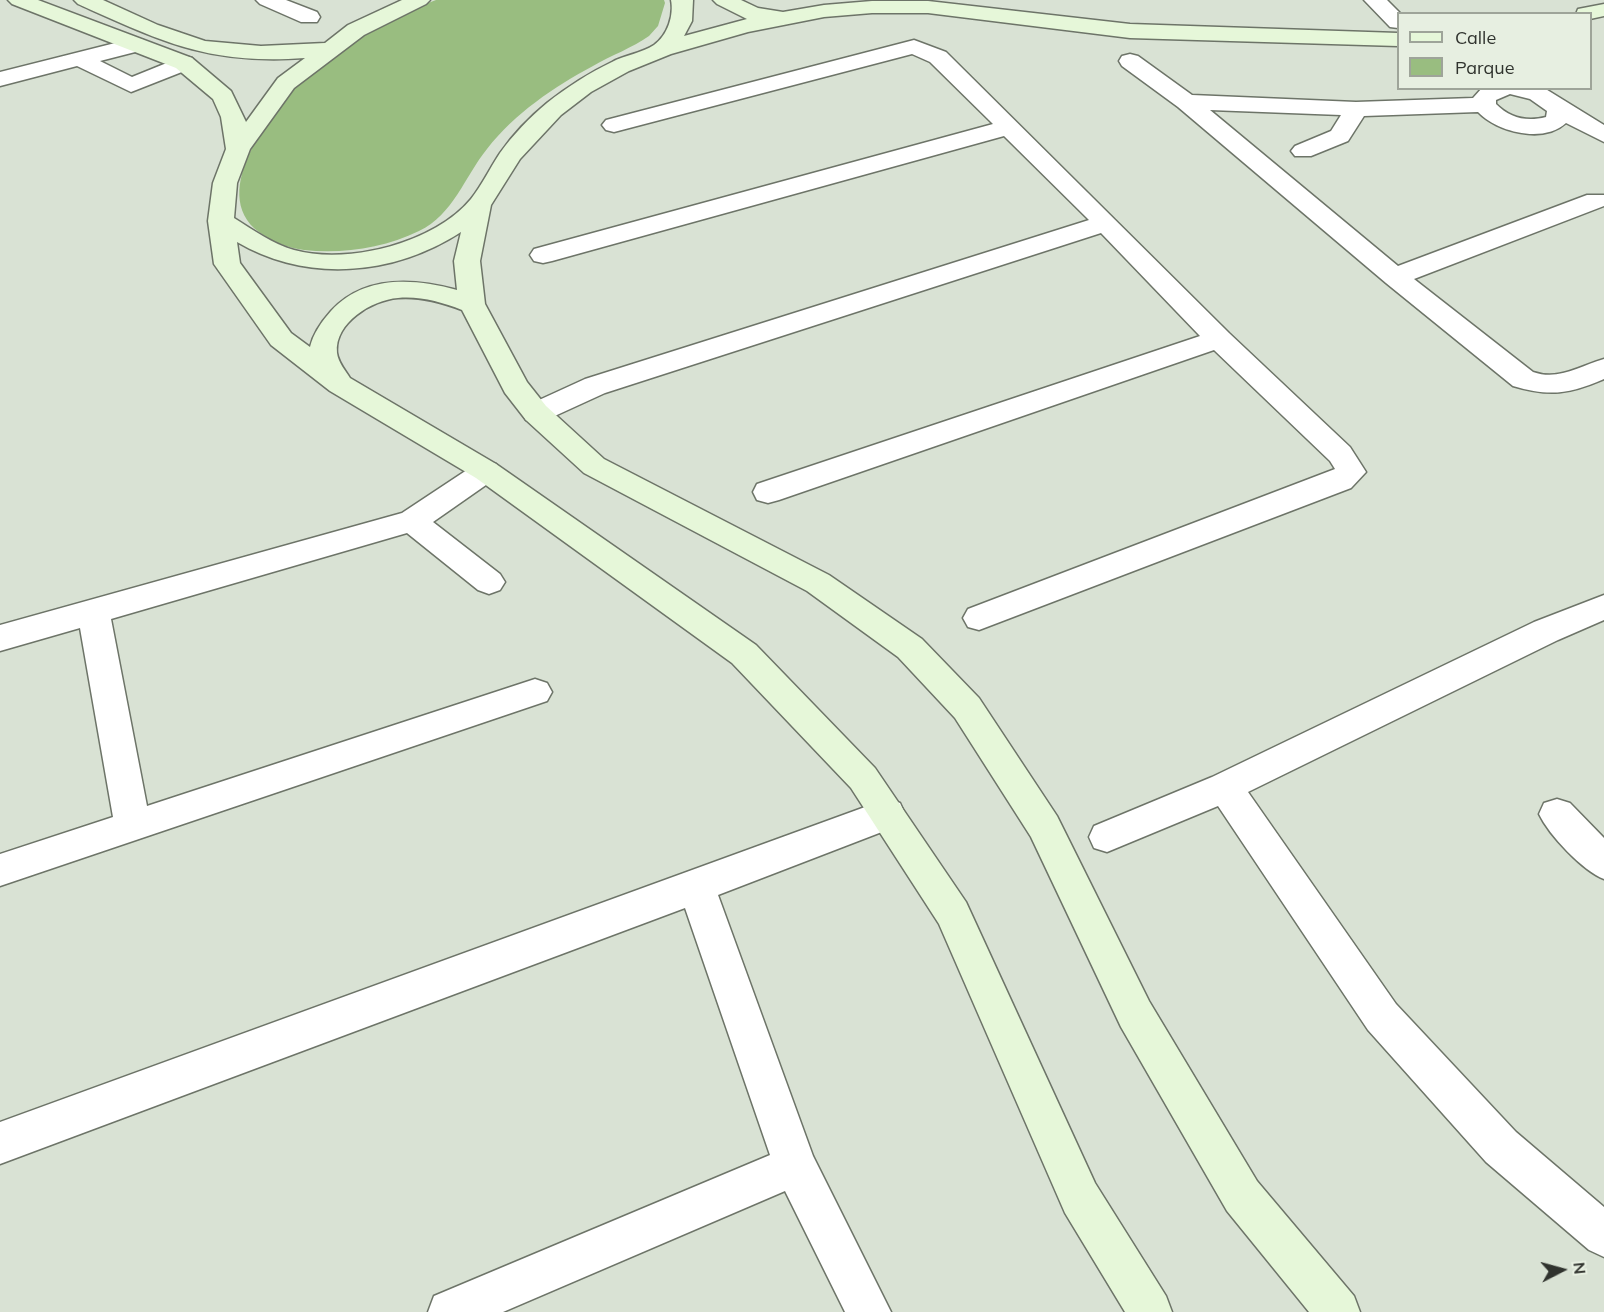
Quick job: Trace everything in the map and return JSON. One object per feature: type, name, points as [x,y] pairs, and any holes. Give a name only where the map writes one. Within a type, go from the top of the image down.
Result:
[{"type":"street","points":[[19,0],[184,63],[223,96],[233,117],[238,149]]},
{"type":"street","points":[[85,0],[154,30],[216,50],[269,54],[332,49]]},
{"type":"street","points":[[267,0],[309,17]]},
{"type":"street","points":[[419,0],[356,30],[286,83],[238,149],[225,183],[221,221],[227,264],[249,299],[281,339],[340,384],[486,471],[744,654],[863,778],[953,914],[1080,1198],[1150,1312]]},
{"type":"street","points":[[663,49],[680,28],[684,6],[682,0]]},
{"type":"street","points":[[724,0],[753,14],[783,17]]},
{"type":"street","points":[[1375,0],[1397,21]]},
{"type":"street","points":[[221,221],[258,244],[294,258],[338,263],[386,258],[418,246],[455,227],[479,205],[511,155],[553,110],[583,87],[621,66],[663,49],[783,17],[872,7],[928,8],[1130,31],[1397,39]]},
{"type":"street","points":[[1,78],[135,45]]},
{"type":"street","points":[[614,125],[914,47],[938,57],[1106,223],[1219,339],[1340,454],[1351,472],[1340,482],[979,618]]},
{"type":"street","points":[[79,59],[131,85],[216,50]]},
{"type":"street","points":[[1130,61],[1186,102],[1395,277],[1523,380],[1541,386],[1563,386],[1604,368]]},
{"type":"street","points":[[1186,102],[1356,109],[1506,91],[1548,98],[1559,110],[1604,135]]},
{"type":"street","points":[[1506,91],[1495,117],[1516,126],[1540,128],[1556,121],[1559,110]]},
{"type":"street","points":[[1224,133],[1241,114],[1255,105]]},
{"type":"street","points":[[1303,151],[1340,136],[1356,109]]},
{"type":"street","points":[[543,255],[1009,128]]},
{"type":"street","points":[[1395,277],[1596,200]]},
{"type":"street","points":[[479,205],[467,261],[472,304],[515,386],[537,413],[594,466],[818,583],[910,648],[967,708],[1044,827],[1135,1014],[1242,1196],[1338,1312]]},
{"type":"street","points":[[537,413],[595,386],[1106,223]]},
{"type":"street","points":[[340,384],[324,356],[325,338],[354,303],[380,292],[409,288],[443,292],[472,304]]},
{"type":"street","points":[[768,492],[1219,339]]},
{"type":"street","points":[[0,638],[412,520],[486,471]]},
{"type":"street","points":[[412,520],[489,582]]},
{"type":"street","points":[[1107,837],[1225,787],[1546,631],[1604,607]]},
{"type":"street","points":[[93,611],[133,826]]},
{"type":"street","points":[[0,870],[535,692]]},
{"type":"street","points":[[1225,787],[1382,1017],[1501,1147],[1604,1235]]},
{"type":"street","points":[[0,1143],[696,887],[886,814]]},
{"type":"street","points":[[1557,814],[1604,863]]},
{"type":"street","points":[[696,887],[795,1166],[869,1312]]},
{"type":"street","points":[[450,1312],[795,1166]]},
{"type":"green space","points":[[436,0],[664,0],[665,3],[658,26],[649,36],[564,83],[510,124],[487,149],[450,205],[431,224],[419,231],[378,246],[334,251],[292,248],[275,242],[259,232],[244,215],[240,195],[242,173],[251,150],[279,107],[308,75],[337,52],[402,14]]}]
